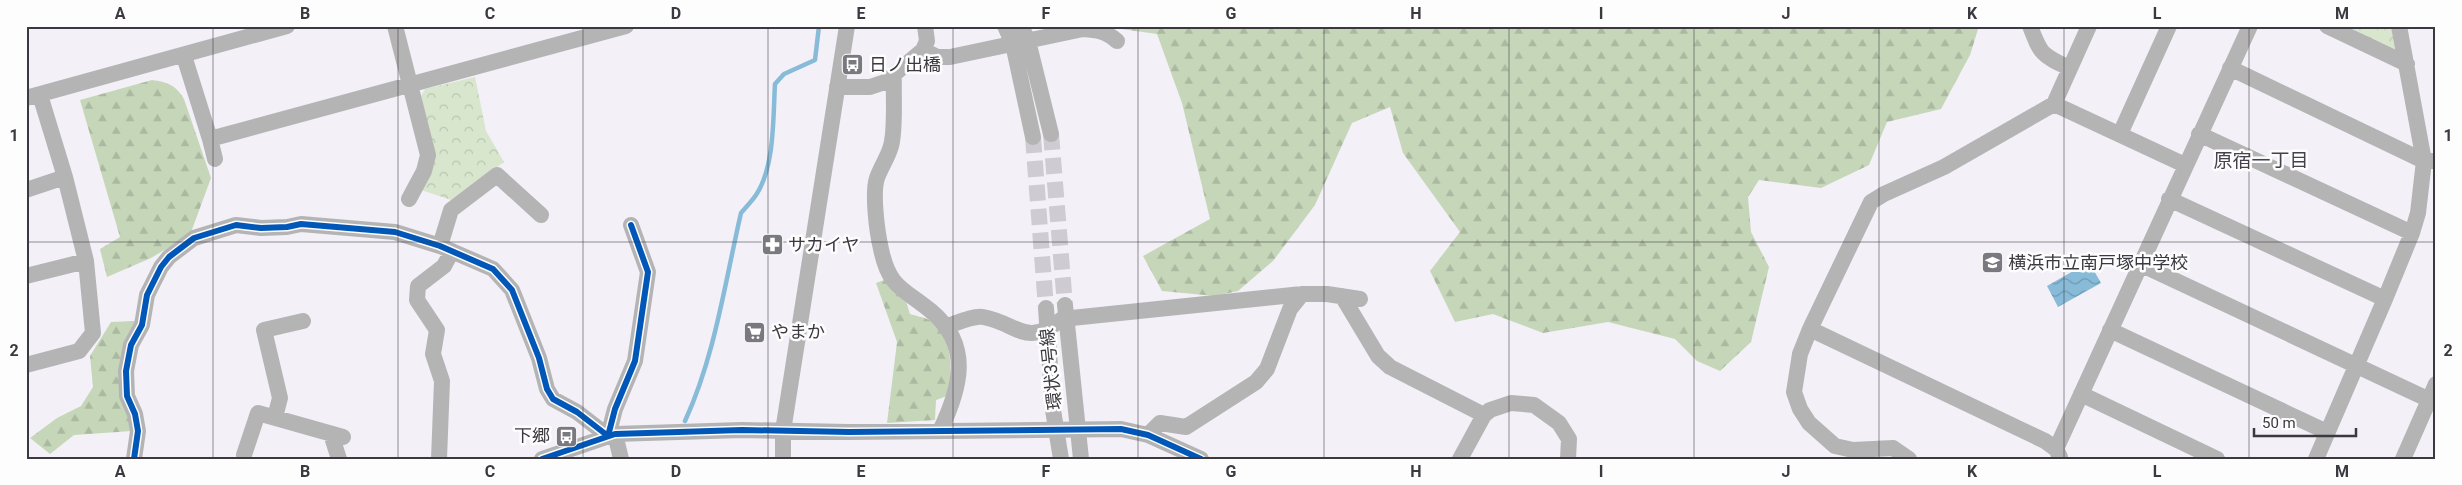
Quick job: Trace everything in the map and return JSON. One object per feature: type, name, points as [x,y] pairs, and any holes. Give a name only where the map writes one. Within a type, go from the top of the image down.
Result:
[{"type":"street","points":[[26,365],[78,351],[94,333],[86,260],[65,177],[33,97],[184,56],[243,32],[287,26]]},
{"type":"street","points":[[394,26],[428,155],[424,171],[408,199]]},
{"type":"street","points":[[210,139],[626,26]]},
{"type":"street","points":[[783,459],[784,431],[847,26]]},
{"type":"street","points":[[837,87],[870,87],[885,82],[923,50],[927,41],[925,26]]},
{"type":"street","points":[[1005,26],[1020,37],[1051,134]]},
{"type":"street","points":[[2030,26],[2038,48],[2044,56],[2069,68]]},
{"type":"street","points":[[1909,459],[1893,448],[1853,450],[1835,446],[1823,437],[1804,416],[1794,392],[1800,354],[1810,329],[1871,202],[1884,194],[1944,167],[2054,104],[2089,26]]},
{"type":"street","points":[[2120,134],[2169,26]]},
{"type":"street","points":[[1810,329],[2045,441],[2058,454],[2080,394],[2250,26]]},
{"type":"street","points":[[2327,26],[2407,64]]},
{"type":"street","points":[[2316,459],[2412,233],[2422,185],[2430,161],[2399,26]]},
{"type":"street","points":[[923,50],[937,57],[950,57],[1020,37],[1083,30],[1096,30],[1108,33],[1117,41]]},
{"type":"street","points":[[1020,37],[1033,137]]},
{"type":"street","points":[[184,56],[216,159]]},
{"type":"street","points":[[2230,68],[2430,161]]},
{"type":"street","points":[[894,74],[891,146],[877,179],[875,189],[880,248],[886,273],[893,283],[932,312],[946,327],[955,342],[959,377],[953,401],[940,431]]},
{"type":"street","points":[[2054,104],[2185,165]]},
{"type":"street","points":[[2199,134],[2412,233]]},
{"type":"street","points":[[439,459],[442,381],[433,354],[436,330],[417,300],[418,286],[444,266],[451,210],[497,175],[541,215]]},
{"type":"street","points":[[26,190],[65,177]]},
{"type":"street","points":[[2169,199],[2385,299]]},
{"type":"street","points":[[134,459],[138,431],[135,414],[127,396],[126,372],[132,345],[142,325],[143,309],[147,295],[160,268],[169,257],[194,238],[236,225],[261,228],[287,227],[301,224],[395,232],[446,249],[493,269],[516,298],[539,358],[547,389],[553,399],[611,434]]},
{"type":"street","points":[[621,459],[611,434],[615,409],[635,361],[648,272],[630,225]]},
{"type":"street","points":[[26,276],[86,260]]},
{"type":"street","points":[[2140,264],[2432,401]]},
{"type":"street","points":[[946,327],[982,317],[1023,333],[1045,332],[1062,319],[1302,294],[1342,296],[1360,300]]},
{"type":"street","points":[[1148,435],[1160,424],[1186,427],[1256,382],[1267,369],[1290,309],[1302,294]]},
{"type":"street","points":[[1342,296],[1358,326],[1378,356],[1484,415]]},
{"type":"street","name":"環状3号線","points":[[1065,305],[1081,459]]},
{"type":"street","name":"環状3号線","points":[[1046,308],[1054,410],[1061,459]]},
{"type":"street","points":[[275,417],[280,398],[264,330],[303,321]]},
{"type":"street","points":[[2110,330],[2327,432]]},
{"type":"street","points":[[2403,459],[2432,401],[2436,384]]},
{"type":"street","points":[[2080,394],[2217,459]]},
{"type":"street","points":[[1460,459],[1484,415],[1490,410],[1510,403],[1534,405],[1560,423],[1569,438],[1568,459]]},
{"type":"street","points":[[244,455],[258,413],[337,435],[340,459]]},
{"type":"street","points":[[542,459],[611,434],[1121,429],[1148,435],[1198,458]]},
{"type":"green space","points":[[1100,26],[1979,26],[1970,55],[1941,109],[1887,122],[1869,165],[1821,188],[1759,180],[1748,197],[1751,232],[1769,267],[1751,342],[1720,371],[1697,361],[1675,339],[1608,322],[1543,333],[1493,314],[1455,322],[1430,271],[1460,232],[1403,153],[1390,107],[1352,123],[1315,205],[1273,261],[1238,291],[1215,296],[1162,291],[1143,256],[1210,219],[1182,103],[1157,34]]},
{"type":"green space","points":[[2347,26],[2391,26],[2397,53]]},
{"type":"green space","points":[[475,77],[486,131],[504,162],[451,200],[421,190],[420,98],[425,89]]},
{"type":"green space","points":[[152,80],[171,85],[178,90],[184,99],[211,178],[190,235],[151,258],[107,277],[100,249],[120,237],[80,100]]},
{"type":"green space","points":[[887,279],[905,298],[910,314],[929,320],[943,335],[947,344],[951,375],[950,395],[936,400],[935,420],[887,423],[897,342],[876,283]]},
{"type":"green space","points":[[136,321],[132,431],[74,435],[50,454],[30,438],[57,418],[81,406],[93,387],[90,356],[111,322]]},
{"type":"water","points":[[2089,262],[2101,283],[2058,307],[2047,286]]},
{"type":"waterway","points":[[685,421],[712,345],[741,213],[756,195],[767,170],[772,141],[775,84],[784,74],[815,60],[819,26]]},
{"type":"tunnel","points":[[1051,134],[1065,305]]},
{"type":"tunnel","points":[[1033,137],[1046,308]]},
{"type":"cycle path","points":[[134,459],[138,431],[135,414],[127,396],[126,371],[131,345],[142,325],[147,295],[161,267],[169,257],[194,238],[236,225],[261,228],[287,227],[301,224],[395,232],[440,246],[493,269],[512,290],[539,358],[547,389],[553,399],[577,412],[608,436],[615,409],[635,361],[648,272],[631,225]]},
{"type":"cycle path","points":[[542,459],[615,434],[742,430],[849,432],[1121,429],[1148,435],[1201,459]]},
{"type":"place","name":"日ノ出橋","points":[[853,65]]},
{"type":"place","name":"サカイヤ","points":[[772,245]]},
{"type":"place","name":"横浜市立南戸塚中学校","points":[[1992,263]]},
{"type":"place","name":"やまか","points":[[755,332]]},
{"type":"place","name":"下郷","points":[[566,436]]},
{"type":"district","name":"原宿一丁目","points":[[2261,160]]}]
